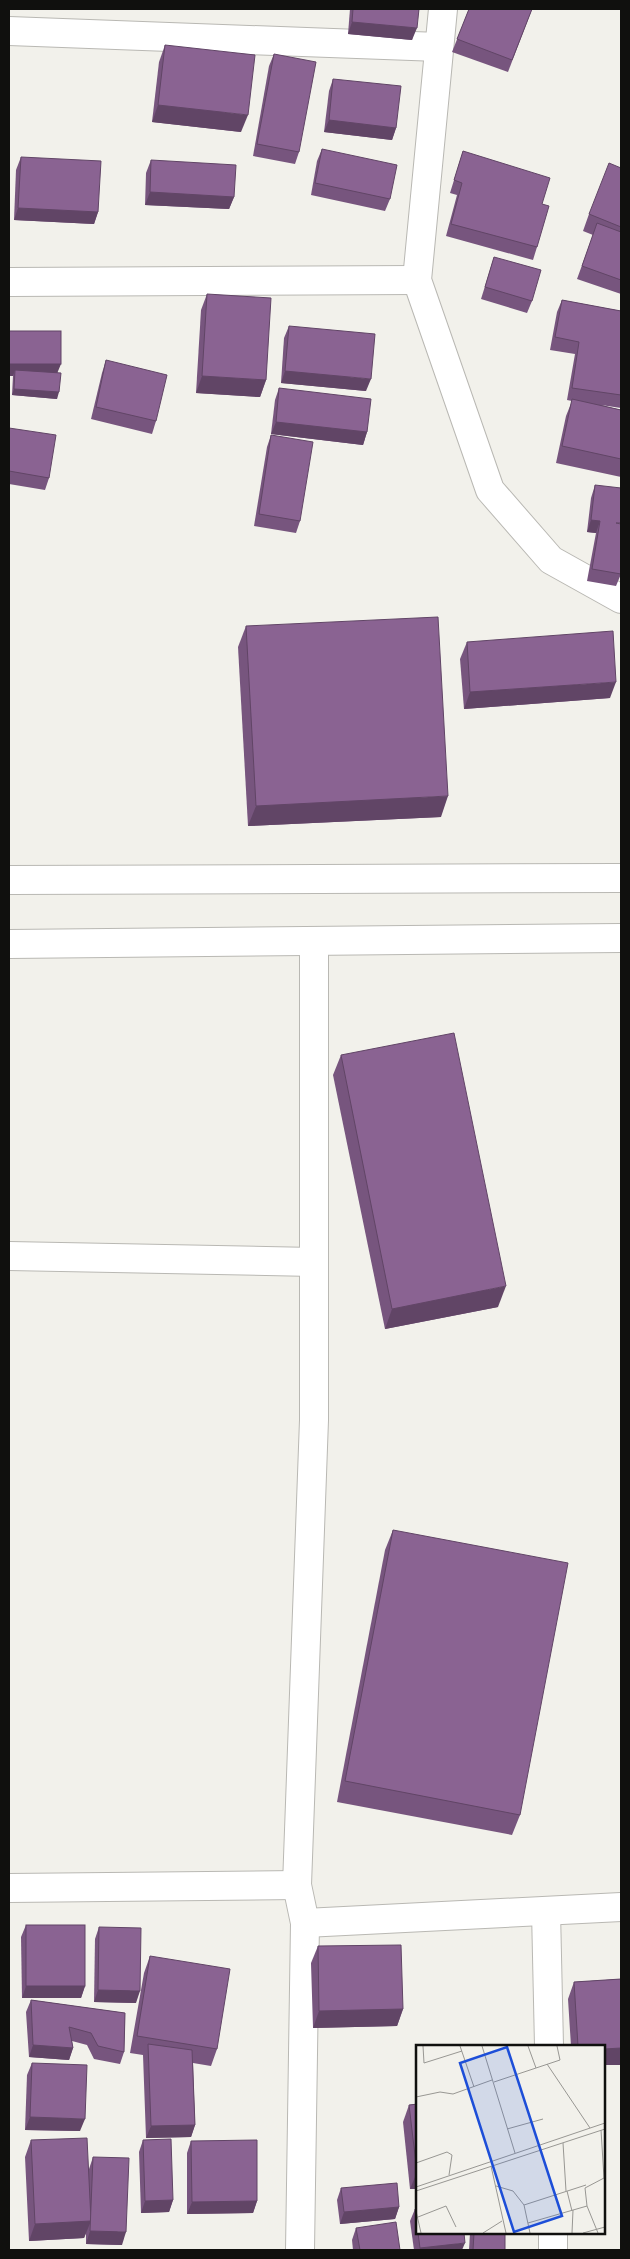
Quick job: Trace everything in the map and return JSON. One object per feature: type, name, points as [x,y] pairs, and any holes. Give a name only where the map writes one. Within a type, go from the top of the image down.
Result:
[{"type":"street","points":[[443,9],[417,280],[490,490],[551,560],[621,599]]},
{"type":"street","points":[[9,31],[439,47]]},
{"type":"street","points":[[9,282],[417,280]]},
{"type":"street","points":[[9,880],[621,878]]},
{"type":"street","points":[[9,944],[621,938]]},
{"type":"street","points":[[300,2250],[305,1923],[297,1885],[314,1420],[314,946],[316,941]]},
{"type":"street","points":[[9,1256],[314,1262]]},
{"type":"street","points":[[9,1888],[297,1885]]},
{"type":"street","points":[[305,1923],[621,1907]]},
{"type":"street","points":[[546,1911],[549,2045]]},
{"type":"street","points":[[553,2234],[553,2250]]},
{"type":"building","points":[[353,9],[419,9],[417,28],[352,22]]},
{"type":"building","points":[[469,9],[532,9],[512,60],[457,39]]},
{"type":"building","points":[[165,45],[255,55],[248,115],[158,105]]},
{"type":"building","points":[[274,54],[316,62],[299,152],[257,144]]},
{"type":"building","points":[[333,79],[401,86],[396,128],[329,120]]},
{"type":"building","points":[[322,149],[397,165],[390,199],[315,183]]},
{"type":"building","points":[[463,151],[550,178],[542,204],[549,206],[537,247],[451,224],[462,183],[454,180]]},
{"type":"building","points":[[21,157],[101,161],[98,212],[18,208]]},
{"type":"building","points":[[151,160],[236,165],[234,197],[150,192]]},
{"type":"building","points":[[609,163],[621,168],[621,227],[589,214]]},
{"type":"building","points":[[597,223],[621,232],[621,280],[582,266]]},
{"type":"building","points":[[494,257],[541,270],[532,301],[485,287]]},
{"type":"building","points":[[207,294],[271,298],[266,380],[202,376]]},
{"type":"building","points":[[562,300],[621,311],[621,395],[572,388],[579,342],[555,337]]},
{"type":"building","points":[[289,326],[375,334],[371,379],[285,371]]},
{"type":"building","points":[[9,331],[61,331],[61,364],[9,364]]},
{"type":"building","points":[[106,360],[167,375],[156,421],[96,407]]},
{"type":"building","points":[[15,370],[61,373],[59,392],[14,389]]},
{"type":"building","points":[[279,388],[371,399],[367,432],[276,422]]},
{"type":"building","points":[[572,399],[621,410],[621,459],[562,446]]},
{"type":"building","points":[[9,428],[56,435],[49,478],[9,471]]},
{"type":"building","points":[[271,435],[313,442],[300,521],[259,514]]},
{"type":"building","points":[[595,485],[621,488],[621,523],[616,523],[621,524],[621,574],[592,569],[600,521],[591,520]]},
{"type":"building","points":[[438,617],[448,796],[256,806],[246,626]]},
{"type":"building","points":[[613,631],[616,682],[470,692],[467,642]]},
{"type":"building","points":[[454,1033],[506,1286],[392,1309],[341,1055]]},
{"type":"building","points":[[393,1530],[568,1563],[520,1815],[345,1781]]},
{"type":"building","points":[[26,1925],[85,1925],[85,1986],[26,1986]]},
{"type":"building","points":[[99,1927],[141,1928],[140,1991],[98,1990]]},
{"type":"building","points":[[401,1945],[403,2009],[319,2011],[318,1946]]},
{"type":"building","points":[[150,1956],[230,1969],[217,2049],[137,2036]]},
{"type":"building","points":[[621,1979],[621,2048],[605,2049],[605,2045],[578,2045],[574,1982]]},
{"type":"building","points":[[31,2000],[125,2013],[124,2052],[98,2046],[91,2033],[69,2027],[73,2048],[33,2045]]},
{"type":"building","points":[[148,2044],[192,2050],[195,2125],[151,2126]]},
{"type":"building","points":[[32,2063],[87,2065],[85,2119],[30,2117]]},
{"type":"building","points":[[416,2104],[416,2164],[409,2105]]},
{"type":"building","points":[[87,2138],[91,2221],[35,2224],[31,2140]]},
{"type":"building","points":[[171,2139],[173,2200],[145,2201],[143,2140]]},
{"type":"building","points":[[257,2140],[257,2201],[192,2202],[191,2141]]},
{"type":"building","points":[[93,2157],[129,2158],[126,2232],[90,2231]]},
{"type":"building","points":[[397,2183],[399,2207],[344,2212],[341,2188]]},
{"type":"building","points":[[396,2222],[400,2250],[360,2250],[356,2228]]},
{"type":"building","points":[[418,2234],[464,2234],[465,2243],[420,2248]]},
{"type":"building","points":[[474,2234],[505,2234],[505,2250],[473,2250]]}]
